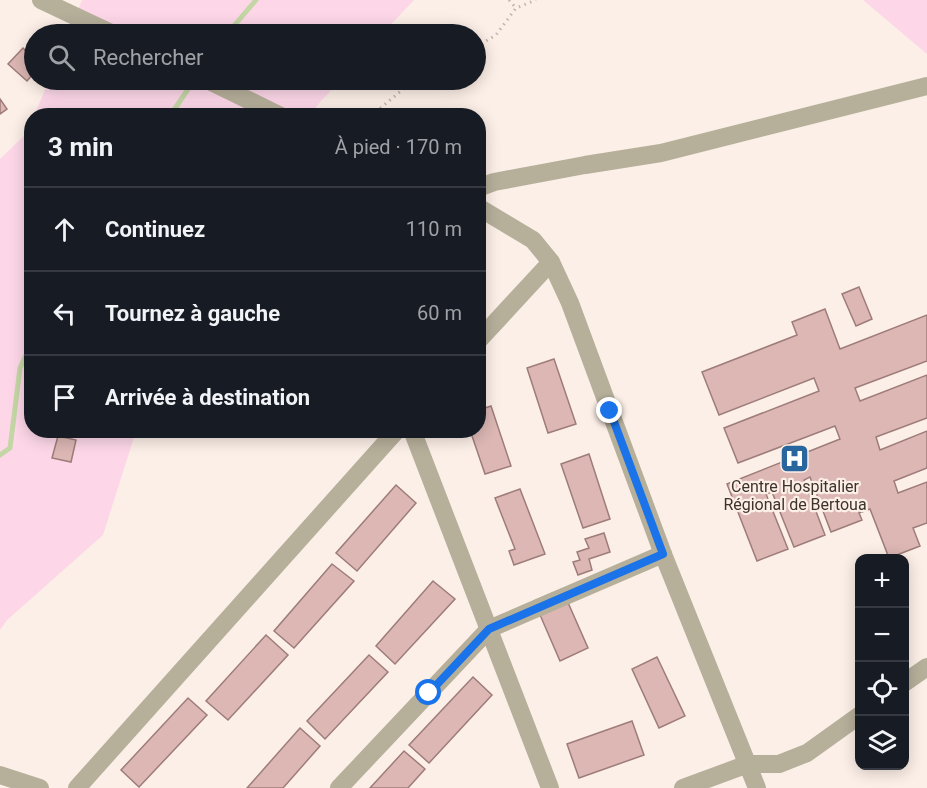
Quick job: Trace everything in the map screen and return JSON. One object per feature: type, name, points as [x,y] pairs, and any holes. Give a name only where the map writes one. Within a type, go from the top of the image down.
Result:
[{"type":"street","points":[[41,0],[92,24]]},
{"type":"street","points":[[486,185],[585,165],[661,153],[927,86]]},
{"type":"street","points":[[228,90],[265,108]]},
{"type":"street","points":[[486,212],[533,240],[551,262],[570,303],[663,554],[757,788]]},
{"type":"street","points":[[486,332],[551,262]]},
{"type":"street","points":[[77,788],[390,438]]},
{"type":"street","points":[[415,438],[550,788]]},
{"type":"street","points":[[339,788],[489,629],[663,554]]},
{"type":"street","points":[[909,680],[927,667]]},
{"type":"street","points":[[683,788],[748,764],[779,765],[807,753],[859,716]]},
{"type":"street","points":[[0,774],[38,788]]},
{"type":"path","points":[[510,0],[516,8]]},
{"type":"path","points":[[486,41],[496,35],[516,8],[536,0]]},
{"type":"path","points":[[381,108],[402,90]]},
{"type":"shaded area","points":[[82,0],[414,0],[391,24],[72,24]]},
{"type":"shaded area","points":[[863,0],[927,0],[927,54]]},
{"type":"shaded area","points":[[45,90],[331,90],[316,108],[37,108]]},
{"type":"shaded area","points":[[24,136],[24,438],[134,438],[103,535],[7,620],[0,630],[0,159]]},
{"type":"building","points":[[23,48],[24,49],[24,78],[8,64]]},
{"type":"building","points":[[0,99],[7,109],[0,114]]},
{"type":"building","points":[[859,287],[872,319],[856,326],[842,294]]},
{"type":"building","points":[[825,309],[840,349],[927,315],[927,361],[855,388],[860,401],[927,375],[927,418],[876,437],[880,450],[927,431],[927,468],[894,481],[898,493],[927,482],[927,523],[913,528],[920,546],[899,554],[887,554],[870,509],[859,513],[862,520],[831,532],[810,477],[804,480],[825,535],[794,547],[772,492],[766,494],[788,549],[757,561],[727,484],[840,439],[835,426],[738,463],[724,428],[819,391],[814,378],[719,415],[702,372],[797,335],[792,322]]},
{"type":"building","points":[[554,359],[576,424],[548,433],[527,368]]},
{"type":"building","points":[[491,406],[511,466],[485,474],[473,438],[486,438],[486,408]]},
{"type":"building","points":[[57,438],[76,440],[71,462],[52,458]]},
{"type":"building","points":[[589,454],[610,519],[583,528],[561,464]]},
{"type":"building","points":[[396,485],[416,503],[357,571],[336,553]]},
{"type":"building","points":[[520,489],[545,554],[514,565],[509,551],[515,549],[495,498]]},
{"type":"building","points":[[604,533],[610,552],[589,559],[592,570],[578,575],[573,562],[580,560],[577,552],[589,548],[585,539]]},
{"type":"building","points":[[332,564],[354,581],[294,648],[274,631]]},
{"type":"building","points":[[433,581],[455,599],[395,664],[376,646]]},
{"type":"building","points":[[562,589],[588,648],[560,661],[534,601]]},
{"type":"building","points":[[266,635],[288,655],[228,720],[206,701]]},
{"type":"building","points":[[369,655],[388,672],[325,739],[307,721]]},
{"type":"building","points":[[657,657],[685,716],[659,728],[632,669]]},
{"type":"building","points":[[473,677],[492,695],[429,763],[409,745]]},
{"type":"building","points":[[188,698],[207,715],[139,787],[121,770]]},
{"type":"building","points":[[632,721],[644,755],[579,778],[567,744]]},
{"type":"building","points":[[300,728],[320,746],[283,788],[247,788]]},
{"type":"building","points":[[404,751],[425,769],[408,788],[370,788]]},
{"type":"waterway","points":[[236,24],[256,0]]},
{"type":"waterway","points":[[175,108],[187,90]]},
{"type":"waterway","points":[[0,455],[10,448],[20,368],[24,359]]},
{"type":"place","name":"Centre Hospitalier Régional de Bertoua","points":[[795,458]]},
{"type":"route","points":[[429,693],[489,629],[663,554],[610,411]]}]
